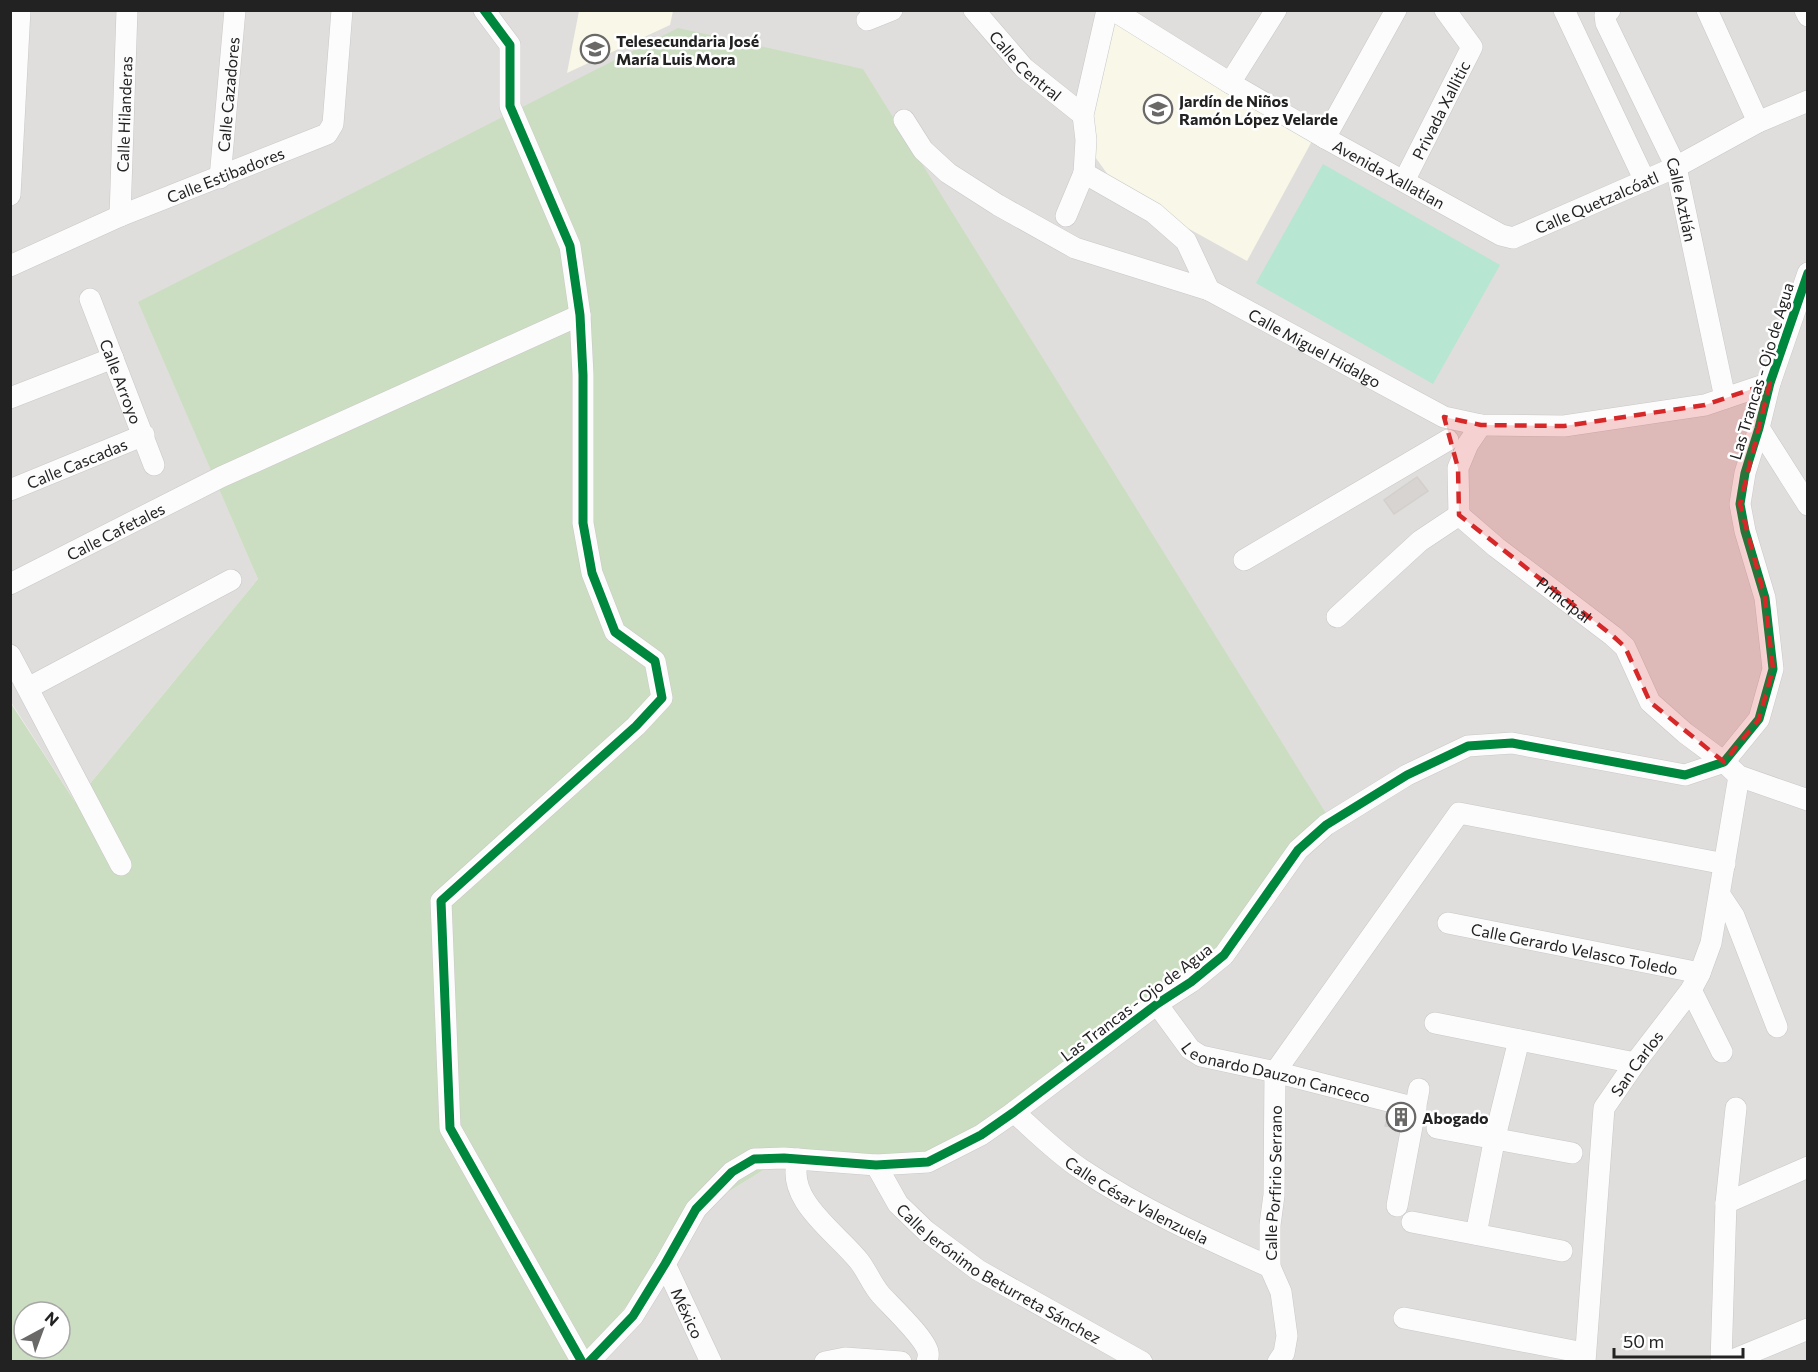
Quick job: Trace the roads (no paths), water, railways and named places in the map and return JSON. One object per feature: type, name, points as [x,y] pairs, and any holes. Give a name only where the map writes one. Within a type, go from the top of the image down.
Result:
[{"type":"street","points":[[10,195],[20,10]]},
{"type":"street","name":"Calle Hilanderas","points":[[120,216],[127,10]]},
{"type":"street","name":"Calle Cazadores","points":[[220,178],[235,10]]},
{"type":"street","name":"Calle Estibadores","points":[[10,266],[120,216],[327,134],[333,124],[342,10]]},
{"type":"street","points":[[484,10],[510,45],[510,106],[570,246],[580,315],[583,375],[583,523],[592,573],[615,632],[655,661],[662,698],[636,726],[441,901],[450,1128],[582,1362]]},
{"type":"street","points":[[867,20],[892,10]]},
{"type":"street","name":"Calle Central","points":[[974,10],[1024,68],[1083,115]]},
{"type":"street","points":[[1066,216],[1084,173],[1086,140],[1083,115],[1107,10]]},
{"type":"street","name":"Avenida Xallatlan","points":[[1113,10],[1230,83],[1325,138],[1501,235],[1514,238]]},
{"type":"street","points":[[1230,83],[1276,10]]},
{"type":"street","points":[[1325,138],[1396,10]]},
{"type":"street","name":"Privada Xallitic","points":[[1404,181],[1472,47],[1444,10]]},
{"type":"street","points":[[1564,10],[1645,181]]},
{"type":"street","points":[[1707,10],[1758,122]]},
{"type":"street","points":[[1805,10],[1808,16]]},
{"type":"street","name":"Calle Aztlán","points":[[1607,13],[1606,23],[1676,166],[1725,398]]},
{"type":"street","name":"Calle Quetzalcóatl","points":[[1514,238],[1645,181],[1758,122],[1808,101]]},
{"type":"street","name":"Calle Miguel Hidalgo","points":[[904,120],[923,150],[948,172],[998,205],[1076,248],[1209,290],[1444,417],[1481,425],[1564,426],[1705,405],[1770,383]]},
{"type":"street","points":[[1084,173],[1154,213],[1186,241],[1209,290]]},
{"type":"street","name":"Las Trancas - Ojo de Agua","points":[[589,1362],[633,1316],[696,1209],[732,1172],[754,1160],[798,1159],[876,1165],[928,1162],[981,1135],[1014,1113],[1157,1004],[1191,982],[1224,955],[1298,850],[1326,825],[1407,775],[1468,746],[1512,743],[1685,776],[1724,762],[1759,719],[1773,669],[1765,598],[1745,531],[1740,504],[1745,473],[1770,383],[1808,273]]},
{"type":"street","name":"Calle Arroyo","points":[[90,299],[154,465]]},
{"type":"street","name":"Calle Cafetales","points":[[10,584],[221,477],[580,315]]},
{"type":"street","points":[[10,398],[113,358]]},
{"type":"street","points":[[1337,617],[1420,541],[1459,515],[1458,468],[1448,440],[1444,417]]},
{"type":"street","points":[[1458,468],[1468,444],[1481,425]]},
{"type":"street","points":[[1759,428],[1808,505]]},
{"type":"street","name":"Calle Cascadas","points":[[10,490],[144,435]]},
{"type":"street","points":[[1244,560],[1448,440]]},
{"type":"street","name":"Principal","points":[[1459,515],[1496,548],[1613,636],[1624,647],[1650,702],[1740,776]]},
{"type":"street","points":[[28,688],[231,580]]},
{"type":"street","points":[[10,655],[121,865]]},
{"type":"street","points":[[1740,776],[1808,800]]},
{"type":"street","name":"San Carlos","points":[[1584,1357],[1604,1108],[1696,982],[1711,943],[1740,776]]},
{"type":"street","points":[[1275,1072],[1459,813],[1725,864]]},
{"type":"street","points":[[1720,896],[1734,916],[1777,1027]]},
{"type":"street","name":"Calle Gerardo Velasco Toledo","points":[[1448,923],[1696,982]]},
{"type":"street","points":[[1696,982],[1722,1052]]},
{"type":"street","name":"Leonardo Dauzon Canceco","points":[[1157,1004],[1190,1049],[1201,1056],[1417,1098],[1397,1206]]},
{"type":"street","points":[[1435,1023],[1635,1063]]},
{"type":"street","points":[[1476,1234],[1495,1137],[1519,1040]]},
{"type":"street","name":"Calle Porfirio Serrano","points":[[1275,1072],[1274,1195],[1270,1225],[1270,1268],[1281,1292],[1287,1336],[1284,1353],[1278,1362]]},
{"type":"street","points":[[1721,1362],[1726,1203],[1736,1108]]},
{"type":"street","name":"Calle César Valenzuela","points":[[1014,1113],[1080,1168],[1125,1196],[1183,1228],[1270,1268]]},
{"type":"street","points":[[1437,1128],[1572,1153]]},
{"type":"street","points":[[798,1159],[795,1170],[800,1192],[811,1209],[859,1261],[879,1292],[920,1337],[928,1352],[927,1362]]},
{"type":"street","name":"Calle Jerónimo Beturreta Sánchez","points":[[876,1165],[898,1204],[935,1238],[978,1270],[1142,1362]]},
{"type":"street","points":[[1726,1203],[1808,1167]]},
{"type":"street","points":[[1412,1222],[1562,1251]]},
{"type":"street","name":"México","points":[[665,1264],[711,1362]]},
{"type":"street","points":[[1404,1318],[1584,1357]]},
{"type":"street","points":[[1728,1362],[1808,1329]]},
{"type":"street","points":[[825,1362],[845,1358],[900,1362]]},
{"type":"place","name":"Telesecundaria José María Luis Mora","points":[[595,49]]},
{"type":"place","name":"Jardín de Niños Ramón López Velarde","points":[[1158,109]]},
{"type":"place","name":"Abogado","points":[[1401,1117]]}]
